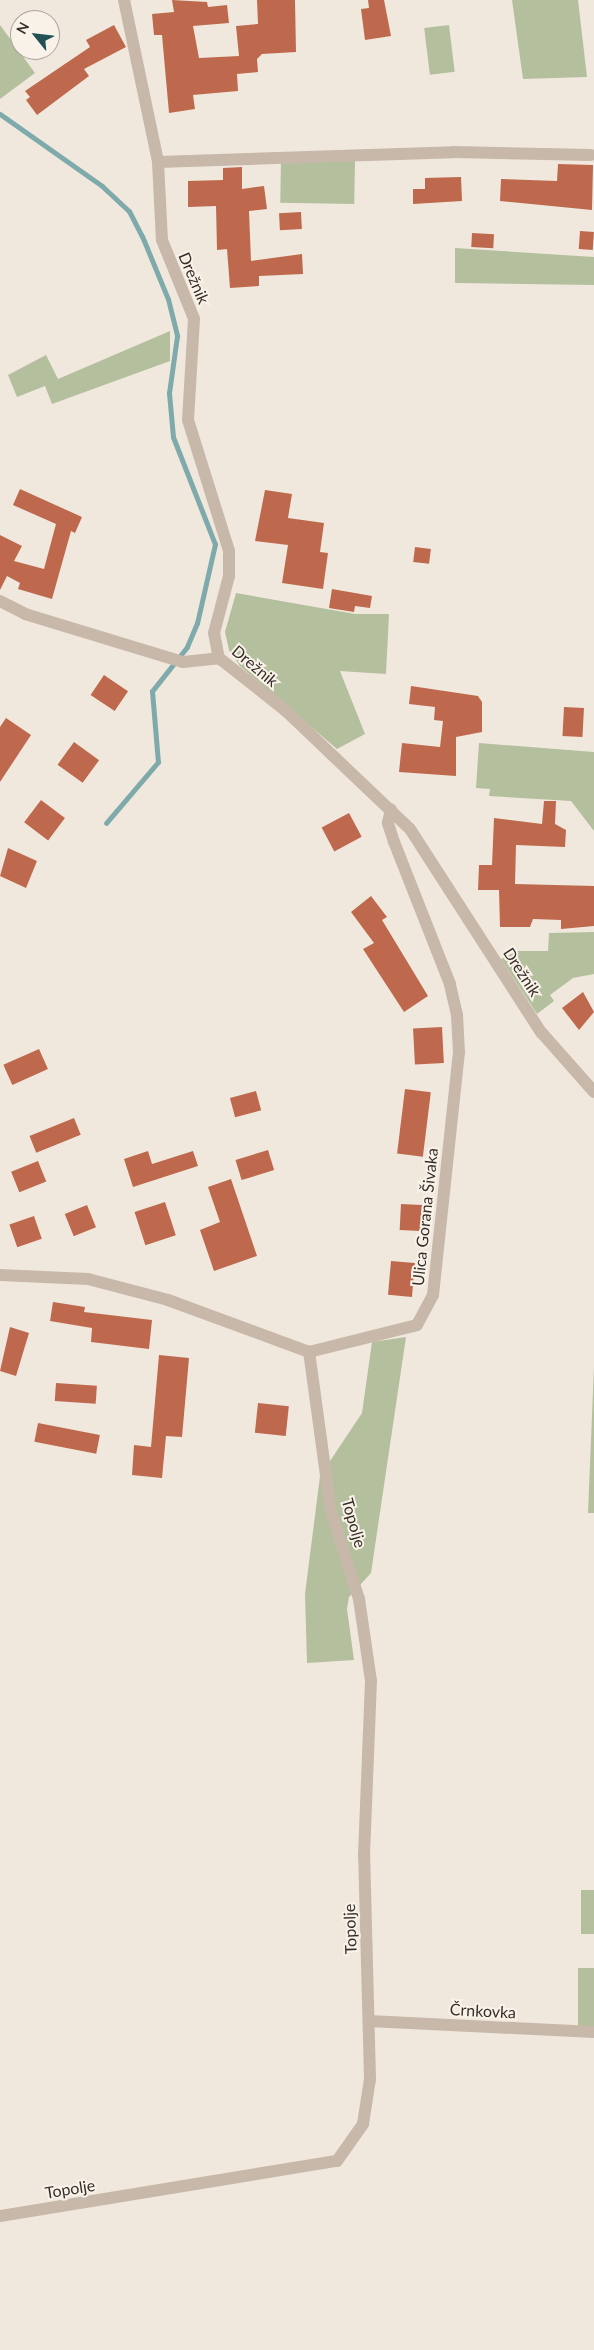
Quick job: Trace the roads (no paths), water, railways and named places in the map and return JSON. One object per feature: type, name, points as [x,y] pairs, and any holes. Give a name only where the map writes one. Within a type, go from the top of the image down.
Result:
[{"type":"street","name":"Drežnik","points":[[124,0],[158,162],[162,240],[194,319],[188,420],[229,551],[229,576],[214,633],[219,658],[286,711],[410,829],[541,1032],[594,1092]]},
{"type":"street","points":[[158,162],[453,152],[591,155]]},
{"type":"street","points":[[0,601],[25,614],[183,662],[219,658]]},
{"type":"street","name":"Ulica Gorana Šivaka","points":[[309,1352],[417,1325],[433,1296],[459,1053],[457,1015],[450,984],[394,842],[388,823],[391,809]]},
{"type":"street","points":[[0,1275],[88,1279],[168,1300],[309,1352]]},
{"type":"street","name":"Topolje","points":[[0,2216],[337,2161],[363,2124],[370,2079],[364,1855],[371,1680],[359,1599],[331,1512],[309,1352]]},
{"type":"street","name":"Črnkovka","points":[[369,2021],[594,2032]]},
{"type":"waterway","points":[[0,114],[102,186],[129,211],[142,236],[168,299],[177,336],[169,393],[173,437],[215,544],[197,623],[187,647],[152,691],[158,762],[106,823]]}]
